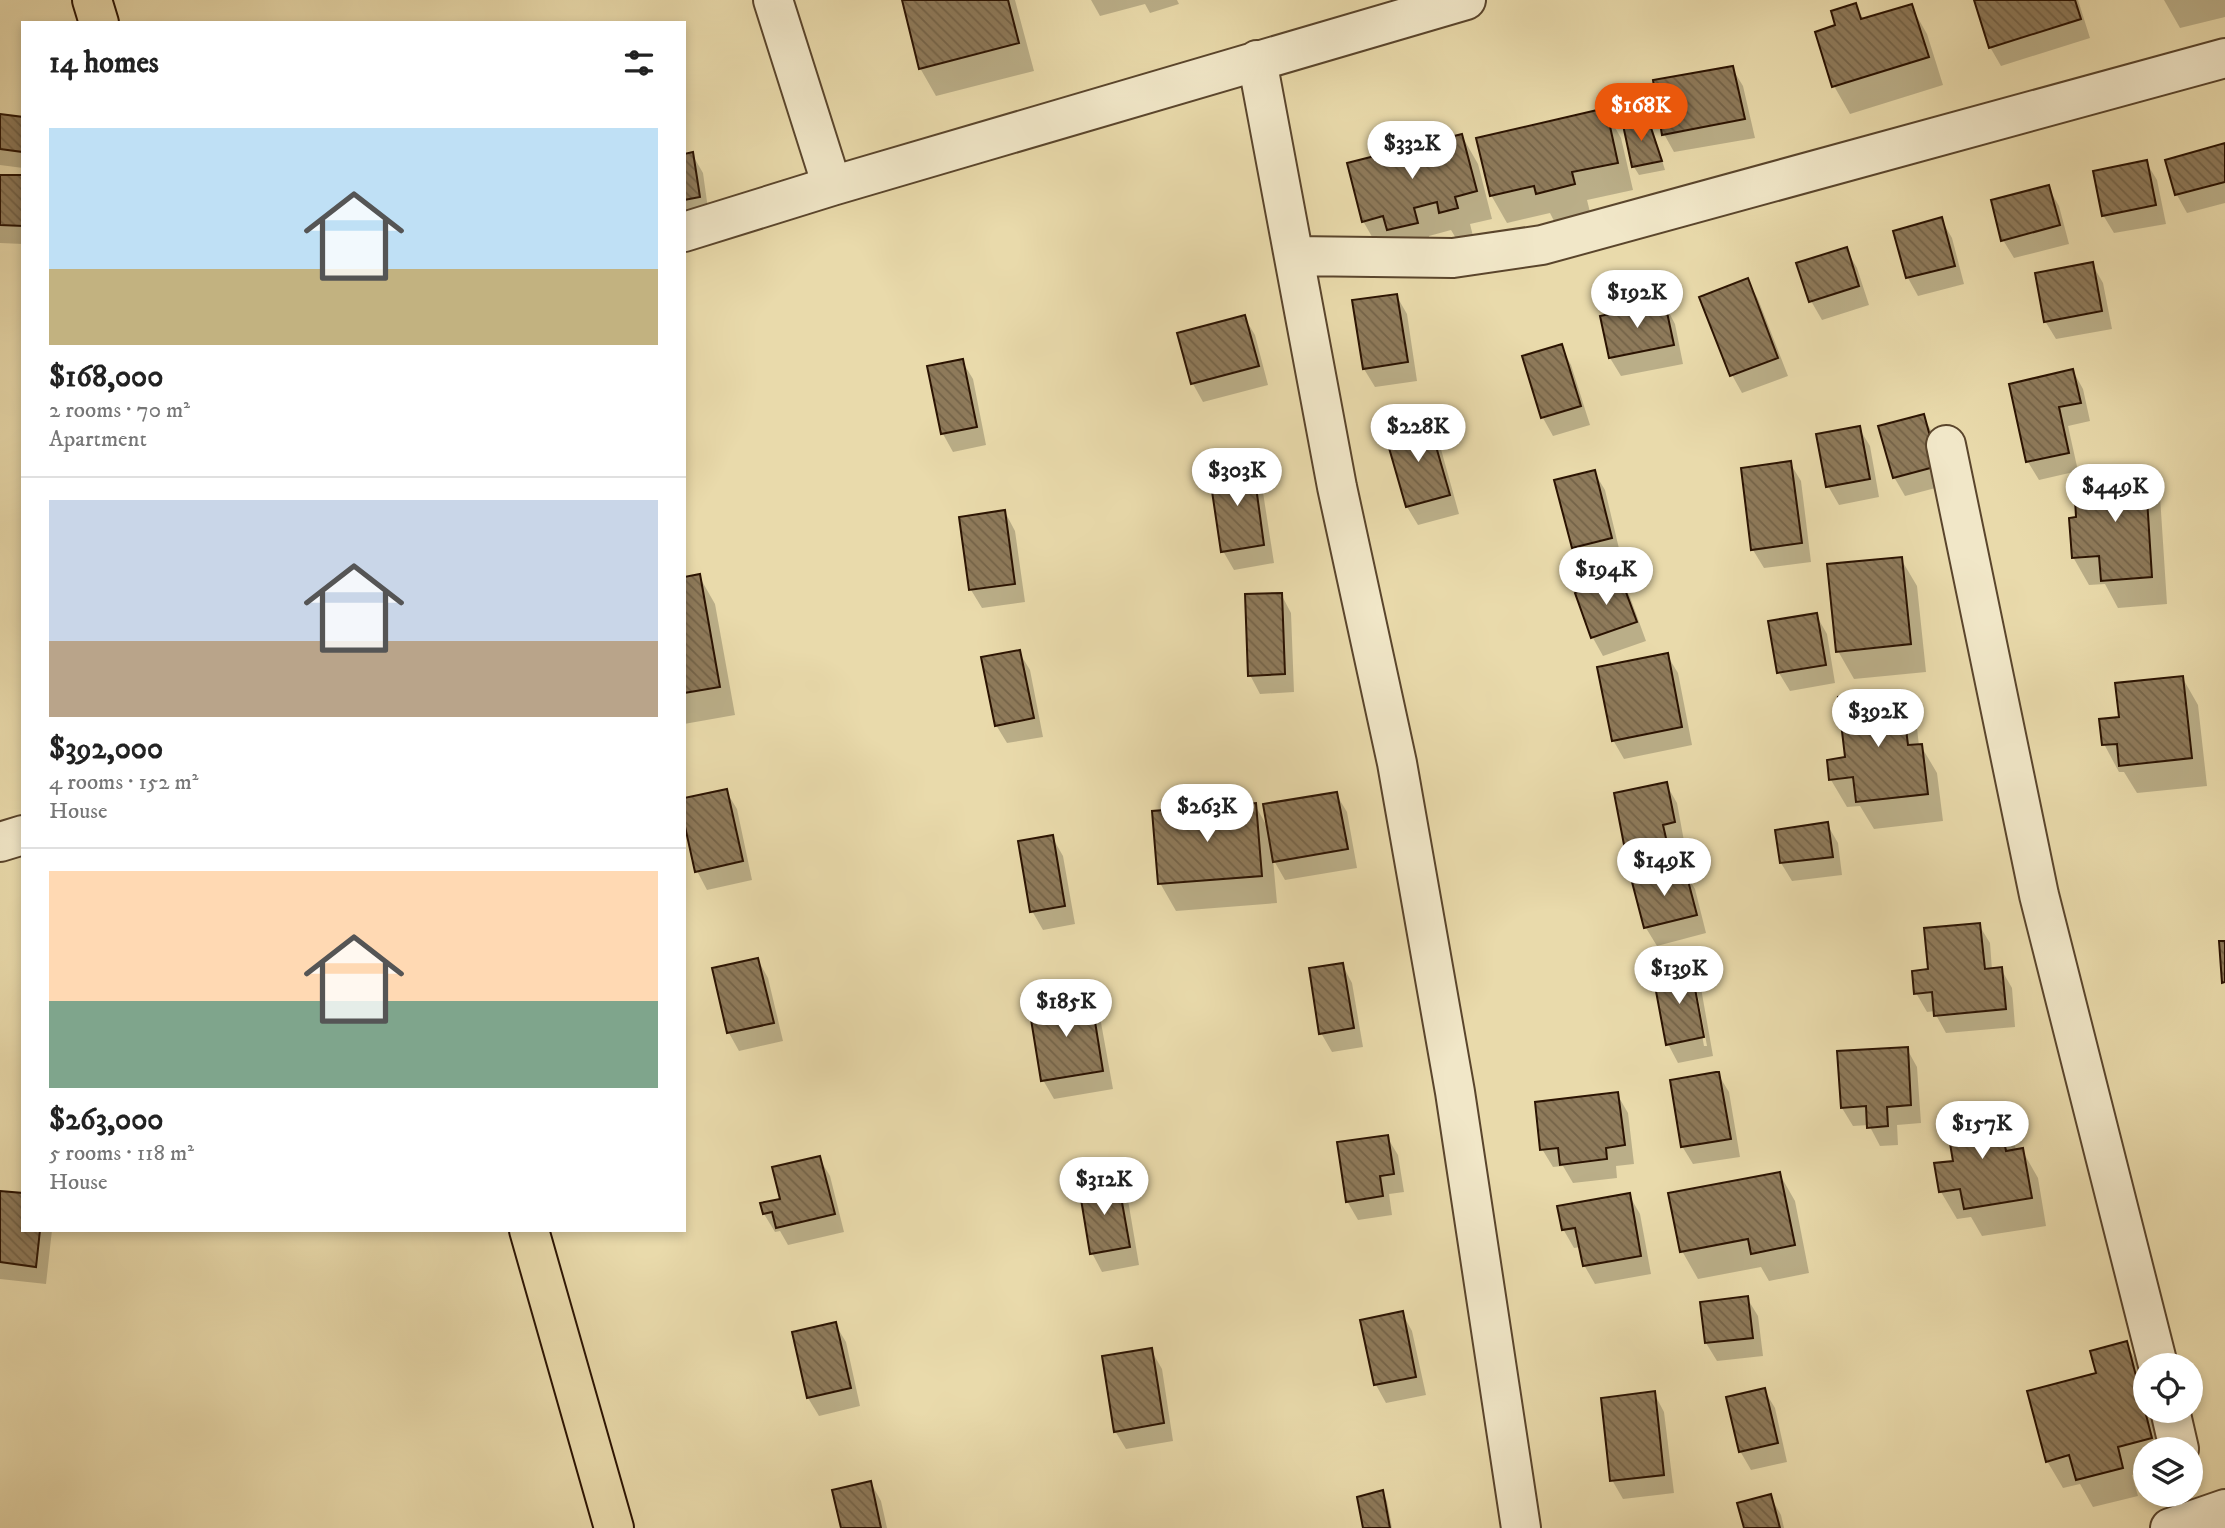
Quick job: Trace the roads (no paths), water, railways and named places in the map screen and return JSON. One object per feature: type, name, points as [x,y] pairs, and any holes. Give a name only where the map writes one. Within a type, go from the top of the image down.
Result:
[{"type":"main road","points":[[92,0],[98,21]]},
{"type":"main road","points":[[530,1232],[614,1528]]},
{"type":"street","points":[[774,0],[832,186]]},
{"type":"street","points":[[686,231],[1466,0]]},
{"type":"street","points":[[1294,256],[1453,258],[1542,245],[2225,58]]},
{"type":"street","points":[[1257,60],[1337,487],[1397,763],[1455,1092],[1521,1528]]},
{"type":"street","points":[[1947,445],[2039,895],[2155,1353]]},
{"type":"street","points":[[0,842],[21,836]]}]
